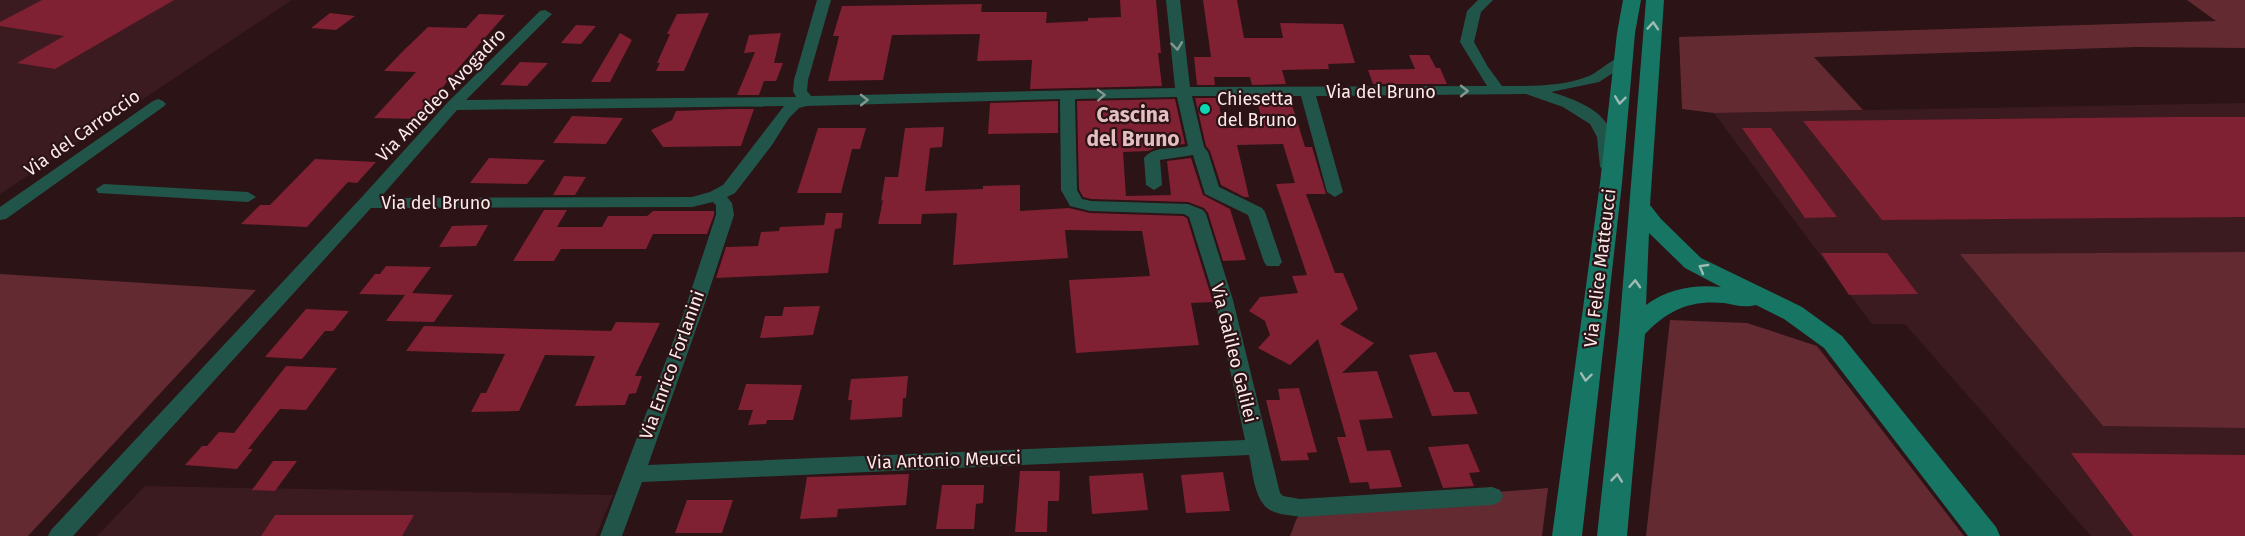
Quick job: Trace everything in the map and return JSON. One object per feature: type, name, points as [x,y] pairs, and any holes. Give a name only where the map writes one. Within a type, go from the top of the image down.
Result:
[{"type":"main road","name":"Via Felice Matteucci","points":[[1567,536],[1611,183],[1626,33],[1632,0]]},
{"type":"main road","name":"Via Felice Matteucci","points":[[1612,536],[1632,332],[1655,0]]},
{"type":"main road","points":[[1639,206],[1653,224],[1693,262],[1793,313],[1833,342],[1985,536]]},
{"type":"main road","points":[[1632,332],[1647,314],[1665,302],[1691,293],[1732,296],[1762,302],[1793,313]]},
{"type":"street","points":[[717,196],[729,189],[766,142],[783,115],[794,105],[806,101],[800,91],[801,80],[824,0]]},
{"type":"street","points":[[1173,0],[1183,92],[1196,148],[1200,152],[1211,190],[1256,212],[1273,262]]},
{"type":"street","points":[[1486,0],[1474,11],[1467,42],[1481,68],[1498,91]]},
{"type":"street","name":"Via Amedeo Avogadro","points":[[366,203],[453,105],[545,14]]},
{"type":"street","points":[[1527,90],[1586,82],[1609,74],[1625,59]]},
{"type":"street","name":"Via del Bruno","points":[[453,105],[806,101],[1183,92],[1527,90],[1575,107],[1603,130],[1611,183]]},
{"type":"street","points":[[1307,92],[1335,192]]},
{"type":"street","name":"Via Galileo Galilei","points":[[1067,96],[1069,190],[1076,202],[1101,207],[1188,209],[1197,214],[1224,300],[1270,497],[1277,504],[1290,508],[1492,496]]},
{"type":"street","name":"Via del Carroccio","points":[[0,215],[158,104]]},
{"type":"street","points":[[1154,185],[1152,158],[1158,154],[1188,153],[1196,148]]},
{"type":"street","points":[[104,189],[248,197]]},
{"type":"street","name":"Via del Bruno","points":[[59,536],[366,203],[692,202],[717,196]]},
{"type":"street","name":"Via Enrico Forlanini","points":[[611,536],[691,318],[725,215],[724,202],[717,196]]},
{"type":"street","name":"Via Antonio Meucci","points":[[632,474],[1257,447]]},
{"type":"shaded area","points":[[0,0],[292,0],[0,194]]},
{"type":"shaded area","points":[[2187,0],[2245,0],[2245,48],[2138,47],[1814,57],[1863,110],[1714,113],[1682,109],[1679,37],[2216,21]]},
{"type":"shaded area","points":[[2245,103],[2245,536],[2091,536],[1905,324],[1872,324],[1714,113]]},
{"type":"shaded area","points":[[2245,252],[2245,428],[2103,426],[1960,254]]},
{"type":"shaded area","points":[[0,274],[256,290],[28,536],[0,536]]},
{"type":"shaded area","points":[[1670,320],[1747,323],[1817,346],[1964,536],[1646,536]]},
{"type":"shaded area","points":[[145,486],[613,495],[596,536],[97,536]]},
{"type":"shaded area","points":[[1548,488],[1542,536],[1290,536],[1296,520],[1305,507]]},
{"type":"building","points":[[42,0],[174,0],[55,69],[17,63],[64,36],[0,26],[0,22]]},
{"type":"building","points":[[1120,0],[1156,0],[1162,86],[1030,89],[1032,60],[977,61],[980,34],[892,35],[883,80],[828,81],[839,36],[833,36],[842,6],[982,4],[981,12],[1047,12],[1046,23],[1121,17]]},
{"type":"building","points":[[1203,0],[1237,0],[1244,38],[1283,38],[1280,23],[1343,24],[1355,63],[1328,64],[1329,69],[1282,70],[1286,84],[1252,85],[1250,77],[1214,77],[1215,85],[1197,85],[1194,57],[1211,57]]},
{"type":"building","points":[[330,13],[355,16],[336,30],[311,28]]},
{"type":"building","points":[[709,13],[684,71],[656,71],[660,63],[657,63],[670,34],[667,34],[677,14]]},
{"type":"building","points":[[479,14],[505,15],[454,73],[418,119],[374,118],[416,72],[384,71],[402,52],[428,27],[466,28]]},
{"type":"building","points":[[576,25],[596,26],[581,44],[561,43]]},
{"type":"building","points":[[620,33],[632,40],[610,82],[591,82]]},
{"type":"building","points":[[781,33],[774,63],[783,63],[776,81],[764,81],[759,95],[737,95],[755,52],[744,53],[749,35]]},
{"type":"building","points":[[1409,55],[1429,55],[1436,68],[1440,68],[1447,84],[1373,84],[1368,70],[1415,69]]},
{"type":"building","points":[[520,62],[548,63],[527,86],[500,85]]},
{"type":"building","points":[[1195,98],[1218,98],[1223,128],[1264,127],[1256,98],[1290,98],[1305,147],[1312,147],[1326,194],[1306,194],[1335,273],[1343,273],[1358,309],[1340,324],[1374,343],[1342,373],[1377,371],[1393,418],[1359,420],[1367,451],[1390,450],[1402,487],[1370,489],[1368,482],[1350,483],[1337,437],[1346,437],[1318,339],[1290,365],[1258,348],[1270,335],[1265,321],[1249,311],[1260,297],[1298,293],[1292,276],[1307,275],[1276,184],[1295,183],[1283,144],[1237,145],[1249,197],[1244,197],[1221,185],[1210,151],[1206,146]]},
{"type":"building","points":[[1175,99],[1185,144],[1158,147],[1148,151],[1123,152],[1126,196],[1171,195],[1167,161],[1191,158],[1203,195],[1230,209],[1246,260],[1223,261],[1208,213],[1204,208],[1188,202],[1091,199],[1083,197],[1079,189],[1077,101]]},
{"type":"building","points":[[1058,101],[1058,133],[988,134],[990,103]]},
{"type":"building","points":[[754,109],[741,146],[663,147],[651,130],[672,120],[676,111]]},
{"type":"building","points":[[572,116],[623,118],[606,144],[553,143]]},
{"type":"building","points":[[2245,117],[2245,217],[1882,220],[1803,121]]},
{"type":"building","points":[[944,127],[942,147],[930,148],[925,191],[1020,185],[1020,211],[1069,208],[1090,213],[1187,218],[1213,302],[1191,303],[1199,345],[1076,353],[1069,280],[1150,276],[1142,231],[1065,230],[1068,258],[953,265],[957,213],[922,214],[921,224],[878,224],[885,177],[898,177],[905,128]]},
{"type":"building","points":[[818,128],[866,128],[860,149],[852,149],[841,193],[797,193]]},
{"type":"building","points":[[1742,128],[1771,128],[1837,217],[1805,218]]},
{"type":"building","points":[[489,158],[545,160],[527,184],[470,183]]},
{"type":"building","points":[[315,159],[376,162],[357,183],[348,182],[307,227],[241,224],[260,205],[270,205]]},
{"type":"building","points":[[564,176],[586,177],[575,195],[553,195]]},
{"type":"building","points":[[544,210],[567,210],[557,227],[602,227],[608,216],[647,216],[653,211],[714,211],[714,215],[707,234],[653,234],[646,249],[561,249],[554,261],[513,261]]},
{"type":"building","points":[[826,213],[843,213],[841,228],[835,229],[828,273],[716,278],[726,247],[758,246],[761,232],[779,231],[780,227],[824,225]]},
{"type":"building","points":[[488,225],[476,246],[439,247],[452,226]]},
{"type":"building","points":[[1821,253],[1887,253],[1918,294],[1849,295]]},
{"type":"building","points":[[386,266],[431,267],[412,293],[453,295],[434,322],[386,321],[405,295],[359,294],[375,274],[380,274]]},
{"type":"building","points":[[820,306],[813,335],[760,338],[765,316],[782,316],[784,307]]},
{"type":"building","points":[[306,309],[349,311],[333,331],[325,331],[302,359],[265,357]]},
{"type":"building","points":[[616,322],[660,323],[635,376],[642,376],[636,393],[629,394],[625,405],[575,406],[595,356],[545,355],[519,411],[471,412],[481,393],[486,393],[505,354],[406,351],[424,326],[611,331]]},
{"type":"building","points":[[1436,352],[1454,392],[1469,392],[1478,414],[1432,416],[1409,355]]},
{"type":"building","points":[[286,366],[337,368],[306,410],[280,409],[248,449],[253,449],[237,469],[185,465],[219,432],[234,433]]},
{"type":"building","points":[[908,376],[902,417],[850,420],[852,400],[848,400],[851,379]]},
{"type":"building","points":[[746,384],[802,385],[793,420],[767,420],[766,424],[748,425],[753,410],[738,410]]},
{"type":"building","points":[[1299,388],[1317,452],[1307,453],[1309,460],[1281,461],[1266,400],[1280,400],[1278,389]]},
{"type":"building","points":[[1468,444],[1480,472],[1469,473],[1474,486],[1443,488],[1428,447]]},
{"type":"building","points":[[2071,453],[2245,455],[2245,536],[2133,536]]},
{"type":"building","points":[[273,461],[297,461],[275,491],[252,490]]},
{"type":"building","points":[[1020,471],[1060,471],[1059,501],[1048,501],[1047,532],[1015,532]]},
{"type":"building","points":[[1223,472],[1230,511],[1186,513],[1181,475]]},
{"type":"building","points":[[1143,473],[1148,510],[1092,514],[1089,476]]},
{"type":"building","points":[[909,474],[906,505],[838,509],[837,517],[800,519],[807,477]]},
{"type":"building","points":[[942,485],[984,485],[983,503],[976,504],[974,529],[936,529]]},
{"type":"building","points":[[687,500],[733,500],[722,533],[675,533]]},
{"type":"building","points":[[275,515],[414,515],[402,536],[261,536]]},
{"type":"place","name":"Chiesetta del Bruno","points":[[1205,109]]},
{"type":"district","name":"Cascina del Bruno","points":[[1133,127]]}]
